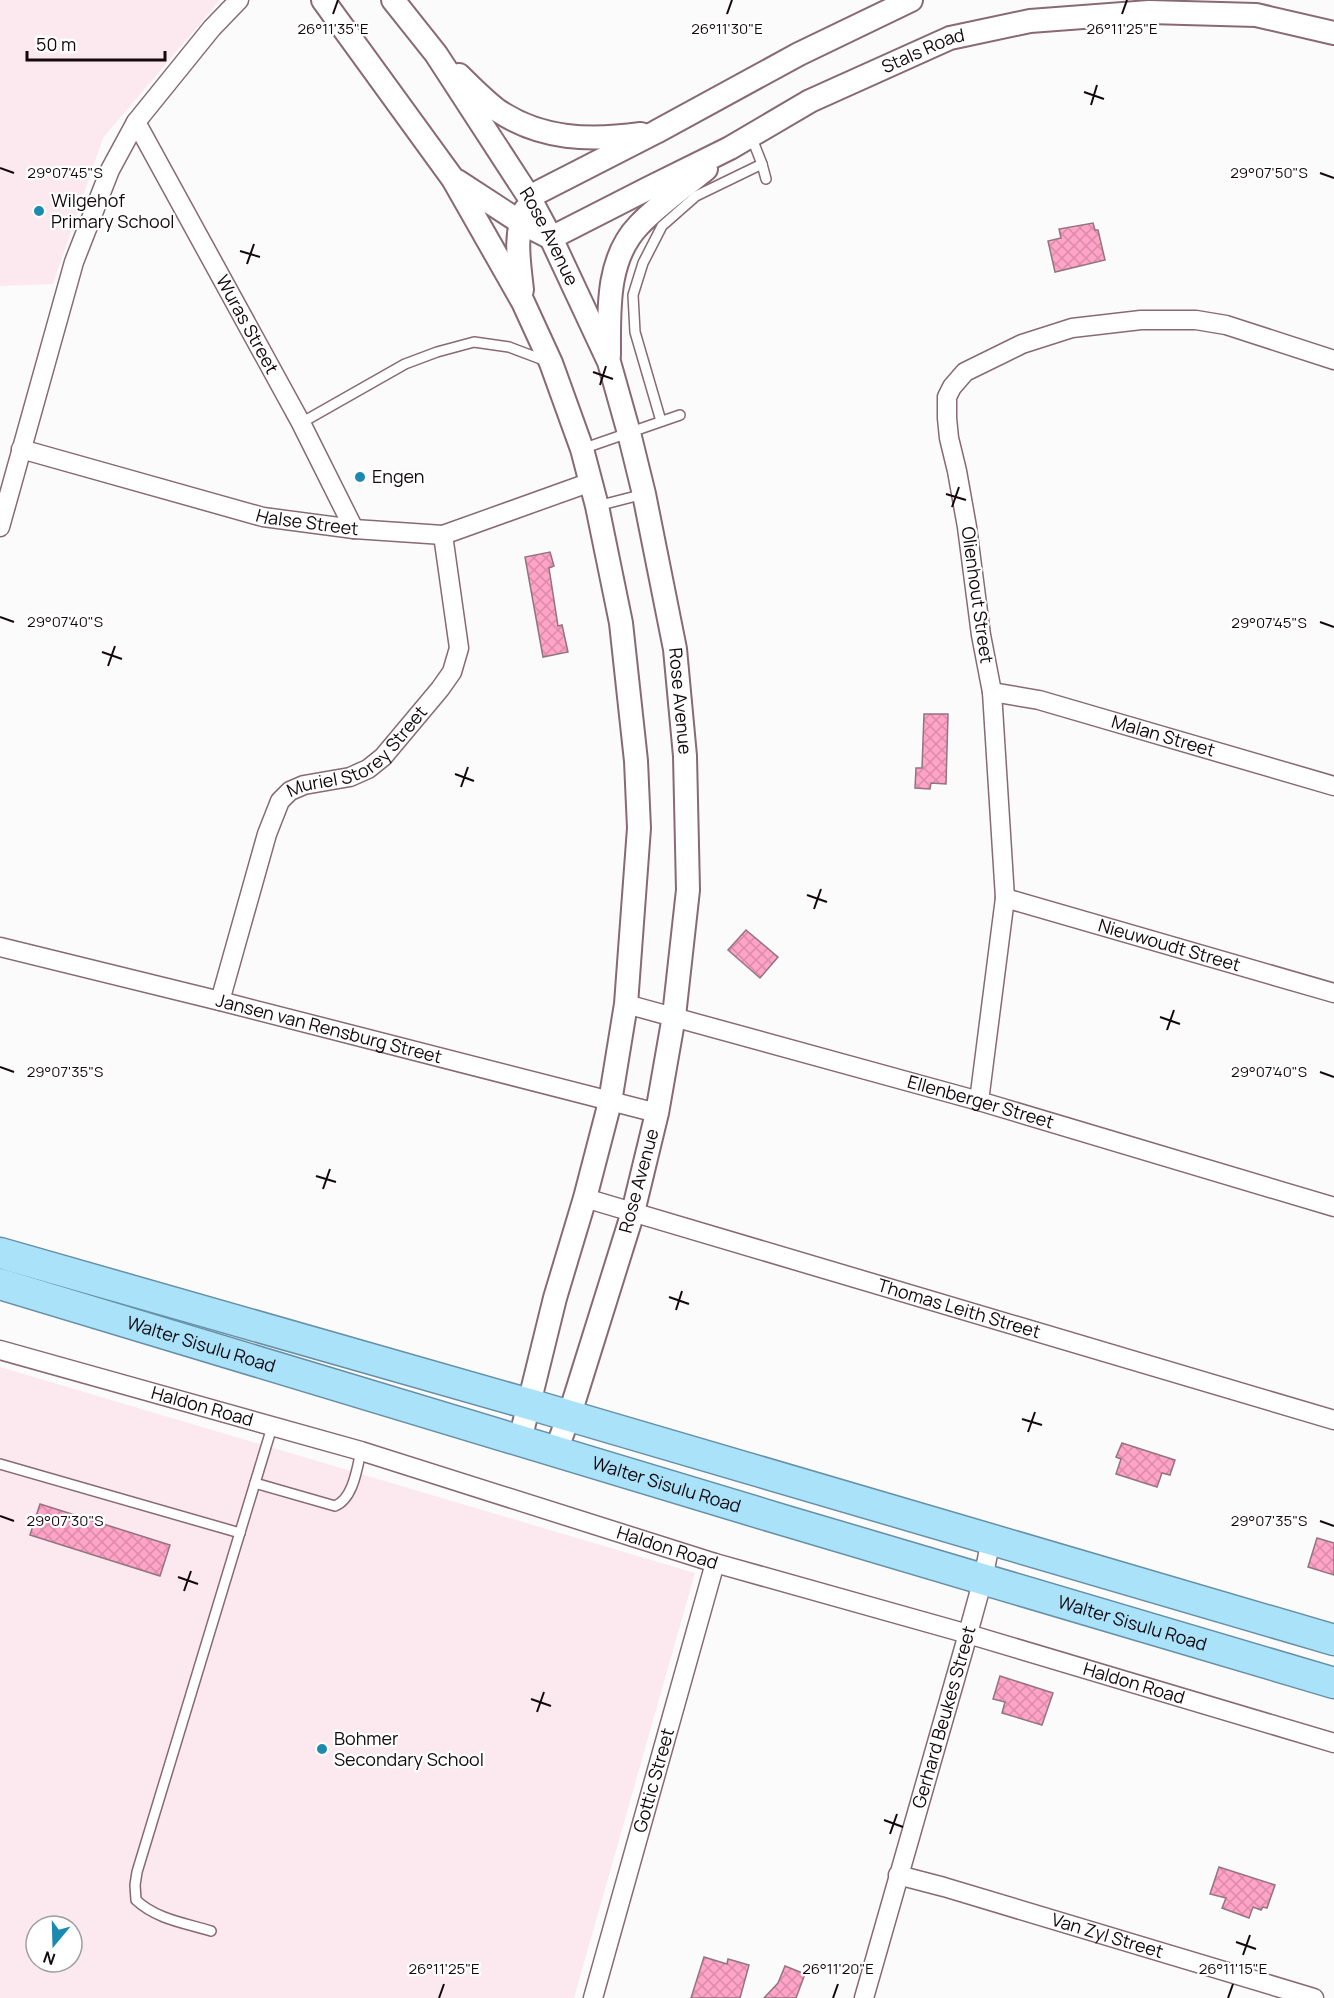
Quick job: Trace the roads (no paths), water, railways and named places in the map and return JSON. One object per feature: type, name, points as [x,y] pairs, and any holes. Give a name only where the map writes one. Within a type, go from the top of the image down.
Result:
[{"type":"highway","name":"Walter Sisulu Road","points":[[0,1253],[529,1404],[1334,1640]]},
{"type":"highway","points":[[62,1303],[70,1273]]},
{"type":"highway","name":"Walter Sisulu Road","points":[[0,1284],[1334,1683]]},
{"type":"highway","points":[[257,1361],[266,1328]]},
{"type":"highway","points":[[737,1506],[749,1468]]},
{"type":"highway","points":[[1260,1661],[1274,1622]]},
{"type":"street","points":[[0,527],[74,262],[110,170],[136,122],[212,28],[239,0]]},
{"type":"street","points":[[323,0],[453,179],[523,302],[551,363],[582,449],[597,506],[621,623],[636,761],[639,828],[626,1004],[610,1102],[585,1198],[555,1298],[520,1440]]},
{"type":"street","name":"Rose Avenue","points":[[393,0],[436,54],[530,197],[609,362],[644,494],[675,649],[685,756],[688,890],[674,1016],[657,1113],[633,1212],[556,1451]]},
{"type":"street","points":[[523,302],[518,252],[520,222],[530,197],[799,54],[911,0]]},
{"type":"street","name":"Stals Road","points":[[551,238],[730,148],[810,101],[950,38],[1030,21],[1068,8],[1256,15],[1334,33]]},
{"type":"street","points":[[436,54],[497,110],[539,131],[568,137],[605,139],[656,132]]},
{"type":"street","name":"Wuras Street","points":[[136,122],[301,423],[354,529]]},
{"type":"street","points":[[609,362],[611,288],[620,253],[639,225],[730,148]]},
{"type":"street","points":[[453,179],[520,222],[551,238]]},
{"type":"street","name":"Olienhout Street","points":[[979,1101],[1005,898],[992,692],[981,635],[967,527],[949,438],[946,418],[947,397],[965,372],[1022,344],[1072,328],[1140,320],[1196,320],[1226,325],[1334,360]]},
{"type":"street","name":"Halse Street","points":[[21,449],[262,517],[354,529],[443,535],[591,482]]},
{"type":"street","name":"Muriel Storey Street","points":[[220,1001],[267,834],[280,801],[290,791],[304,785],[350,777],[368,769],[398,740],[452,672],[459,648],[443,535]]},
{"type":"street","name":"Malan Street","points":[[992,692],[1040,700],[1334,786]]},
{"type":"street","name":"Nieuwoudt Street","points":[[1005,898],[1334,993]]},
{"type":"street","name":"Jansen van Rensburg Street","points":[[0,947],[657,1113]]},
{"type":"street","name":"Ellenberger Street","points":[[626,1004],[979,1101],[1334,1207]]},
{"type":"street","name":"Thomas Leith Street","points":[[585,1198],[1334,1420]]},
{"type":"street","name":"Haldon Road","points":[[0,1350],[362,1451],[715,1563],[968,1634],[1334,1743]]},
{"type":"street","name":"Gerhard Beukes Street","points":[[864,1998],[968,1634],[991,1539]]},
{"type":"street","name":"Gottic Street","points":[[593,1998],[715,1563]]},
{"type":"street","name":"Van Zyl Street","points":[[898,1875],[944,1887],[1273,1992],[1314,1998]]},
{"type":"lane","points":[[751,135],[766,179]]},
{"type":"lane","points":[[661,421],[635,332],[633,295],[643,263],[662,226],[696,196],[762,164]]},
{"type":"lane","points":[[301,423],[405,364],[474,342],[509,347],[551,363]]},
{"type":"lane","points":[[582,449],[680,415]]},
{"type":"lane","points":[[597,506],[644,494]]},
{"type":"lane","points":[[211,1930],[168,1919],[146,1909],[136,1900],[135,1885],[137,1872],[272,1427]]},
{"type":"lane","points":[[255,1483],[335,1506],[343,1503],[349,1492],[362,1451]]},
{"type":"lane","points":[[0,1464],[240,1533]]},
{"type":"place","name":"Wilgehof Primary School","points":[[39,211]]},
{"type":"place","name":"Engen","points":[[360,477]]},
{"type":"place","name":"Bohmer Secondary School","points":[[322,1749]]}]
